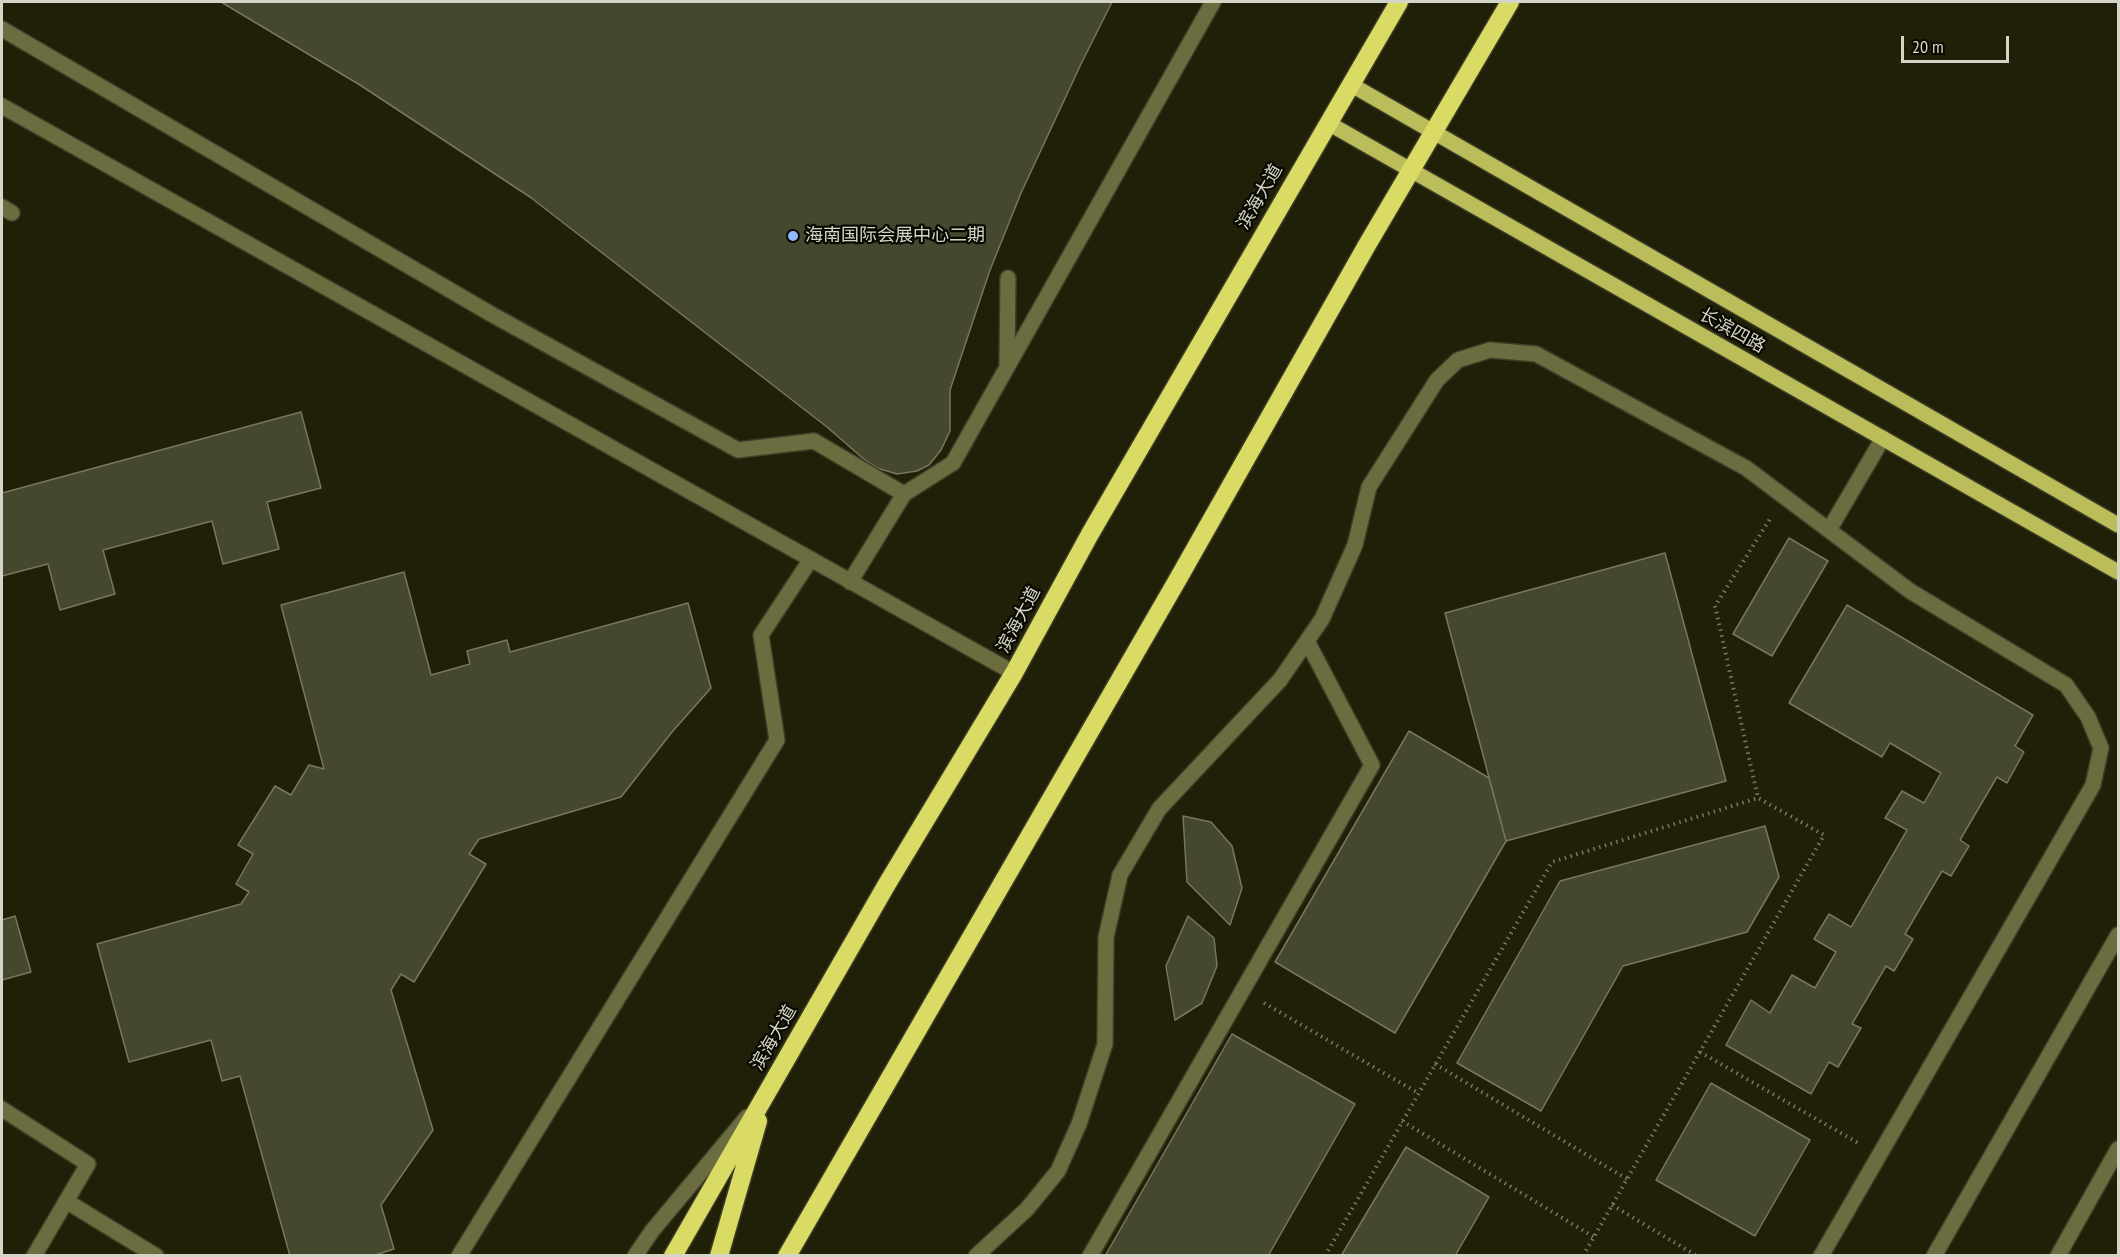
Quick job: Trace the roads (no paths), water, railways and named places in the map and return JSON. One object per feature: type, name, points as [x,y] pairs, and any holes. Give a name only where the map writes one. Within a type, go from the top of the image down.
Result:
[{"type":"highway","name":"滨海大道","points":[[673,1256],[887,884],[1014,673],[1095,524],[1399,2]]},
{"type":"highway","points":[[787,1256],[1510,2]]},
{"type":"highway","points":[[719,1256],[766,1094]]},
{"type":"main road","name":"长滨四路","points":[[1350,84],[2118,525]]},
{"type":"main road","name":"长滨四路","points":[[1328,123],[2118,572]]},
{"type":"street","points":[[850,582],[904,494],[953,463],[1213,2]]},
{"type":"street","points":[[2,29],[491,314],[738,450],[814,441],[904,494]]},
{"type":"street","points":[[2,106],[1014,673]]},
{"type":"street","points":[[1007,366],[1008,278]]},
{"type":"street","points":[[976,1256],[1027,1209],[1058,1171],[1079,1124],[1105,1044],[1106,937],[1120,875],[1159,808],[1281,680],[1322,620],[1355,545],[1369,487],[1437,380],[1458,360],[1490,350],[1536,354],[1746,468],[1910,591],[2066,685],[2088,717],[2101,748],[2093,785],[1821,1256]]},
{"type":"street","points":[[1829,530],[1883,438]]},
{"type":"street","points":[[459,1256],[777,740],[761,635],[811,559]]},
{"type":"street","points":[[1090,1256],[1372,765],[1307,640]]},
{"type":"street","points":[[1934,1256],[2118,935]]},
{"type":"street","points":[[635,1256],[652,1231],[766,1094]]},
{"type":"street","points":[[2,1109],[88,1164],[34,1256]]},
{"type":"street","points":[[2058,1256],[2118,1149]]},
{"type":"street","points":[[66,1201],[156,1256]]},
{"type":"place","name":"海南国际会展中心二期","points":[[793,236]]}]
